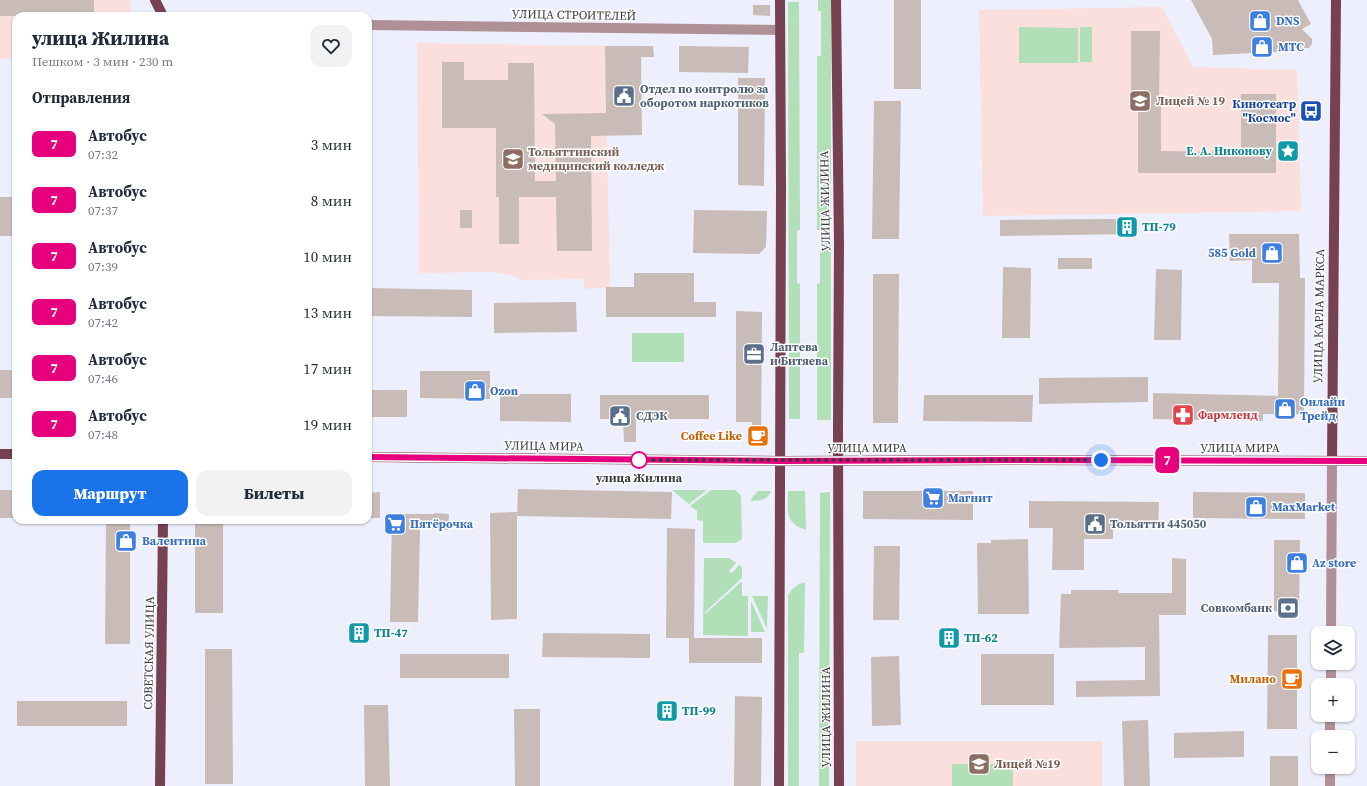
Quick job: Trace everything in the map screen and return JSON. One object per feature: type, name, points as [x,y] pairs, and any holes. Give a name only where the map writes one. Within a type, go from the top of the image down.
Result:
[{"type":"main road","points":[[155,0],[161,12]]},
{"type":"main road","points":[[779,786],[780,0]]},
{"type":"main road","name":"УЛИЦА ЖИЛИНА","points":[[836,0],[839,244],[839,786]]},
{"type":"main road","name":"УЛИЦА КАРЛА МАРКСА","points":[[1332,461],[1336,0]]},
{"type":"main road","points":[[0,454],[12,454]]},
{"type":"main road","name":"УЛИЦА МИРА","points":[[372,457],[780,461],[1367,461]]},
{"type":"main road","name":"СОВЕТСКАЯ УЛИЦА","points":[[160,786],[163,524]]},
{"type":"street","name":"УЛИЦА СТРОИТЕЛЕЙ","points":[[372,26],[780,30]]},
{"type":"street","name":"УЛИЦА КАРЛА МАРКСА","points":[[1331,626],[1332,461]]},
{"type":"street","points":[[1330,774],[1330,786]]},
{"type":"shaded area","points":[[0,0],[129,0],[131,12],[12,12],[12,59],[0,59]]},
{"type":"shaded area","name":"Лицей № 19","points":[[1162,7],[1193,67],[1297,70],[1301,211],[983,216],[979,10]]},
{"type":"shaded area","name":"Тольяттинский медицинский колледж","points":[[417,43],[605,46],[610,287],[584,289],[584,279],[522,280],[511,275],[491,272],[419,273]]},
{"type":"shaded area","name":"Лицей №19","points":[[856,741],[1102,741],[1102,786],[856,786]]},
{"type":"green space","points":[[818,0],[831,0],[831,420],[817,420],[817,284],[820,283],[820,230],[817,230],[817,56],[821,56],[821,11],[818,11]]},
{"type":"green space","points":[[788,2],[799,2],[800,230],[797,230],[797,283],[800,284],[800,419],[789,419]]},
{"type":"green space","points":[[1019,27],[1078,28],[1078,63],[1019,63]]},
{"type":"green space","points":[[1080,27],[1092,27],[1092,62],[1080,62]]},
{"type":"green space","points":[[632,333],[684,333],[684,362],[632,362]]},
{"type":"green space","points":[[672,490],[707,490],[689,504]]},
{"type":"green space","points":[[711,490],[735,490],[741,495],[742,539],[736,543],[703,543],[703,521],[697,520],[697,511],[690,506]]},
{"type":"green space","points":[[758,491],[771,491],[766,498],[758,501],[751,501]]},
{"type":"green space","points":[[788,491],[805,491],[806,530],[794,524],[791,520],[788,510]]},
{"type":"green space","points":[[830,492],[829,786],[819,786],[820,493]]},
{"type":"green space","points":[[704,558],[729,558],[736,563],[729,571],[732,573],[739,565],[742,567],[742,578],[705,612],[705,614],[742,581],[742,596],[748,596],[748,636],[703,635]]},
{"type":"green space","points":[[805,582],[804,653],[799,653],[799,786],[788,786],[788,596],[795,587]]},
{"type":"green space","points":[[752,596],[768,596],[767,629]]},
{"type":"green space","points":[[751,601],[765,632],[751,632]]},
{"type":"green space","points":[[952,764],[1013,764],[1013,786],[952,786]]},
{"type":"building","points":[[0,0],[94,0],[94,12],[12,12],[12,16],[0,16]]},
{"type":"building","points":[[894,0],[921,0],[921,89],[894,89]]},
{"type":"building","points":[[1191,0],[1298,0],[1311,24],[1302,29],[1312,39],[1312,44],[1309,48],[1295,48],[1294,51],[1213,55],[1212,39]]},
{"type":"building","points":[[753,5],[770,5],[770,16],[753,15]]},
{"type":"building","points":[[1131,31],[1160,31],[1159,105],[1161,105],[1161,151],[1241,152],[1241,94],[1276,94],[1276,173],[1138,173],[1138,98],[1131,98]]},
{"type":"building","points":[[605,46],[653,46],[654,57],[641,57],[642,135],[591,136],[592,251],[557,251],[556,197],[519,197],[519,244],[499,244],[499,197],[496,197],[496,128],[442,128],[442,62],[464,62],[464,80],[508,80],[508,63],[534,63],[535,181],[556,181],[555,124],[542,114],[606,113]]},
{"type":"building","points":[[679,46],[749,47],[748,73],[679,72]]},
{"type":"building","points":[[738,78],[765,78],[764,186],[738,185]]},
{"type":"building","points":[[874,101],[901,101],[899,239],[872,239]]},
{"type":"building","points":[[0,197],[12,197],[12,236],[0,236]]},
{"type":"building","points":[[460,210],[472,210],[472,228],[460,228]]},
{"type":"building","points":[[694,210],[767,211],[766,247],[759,254],[693,253]]},
{"type":"building","points":[[1000,220],[1134,220],[1134,234],[1000,236]]},
{"type":"building","points":[[1229,234],[1299,234],[1300,278],[1305,278],[1304,414],[1263,414],[1263,421],[1153,419],[1153,393],[1278,396],[1279,283],[1252,283],[1252,260],[1230,261]]},
{"type":"building","points":[[1058,258],[1092,258],[1092,269],[1058,269]]},
{"type":"building","points":[[1003,267],[1031,268],[1030,338],[1002,338]]},
{"type":"building","points":[[1156,269],[1182,270],[1181,340],[1154,340]]},
{"type":"building","points":[[634,273],[694,273],[694,302],[716,302],[716,317],[606,317],[606,287],[634,287]]},
{"type":"building","points":[[873,274],[899,274],[898,423],[873,423]]},
{"type":"building","points":[[372,288],[472,290],[472,317],[372,316]]},
{"type":"building","points":[[576,302],[577,332],[494,333],[494,303]]},
{"type":"building","points":[[736,311],[762,312],[761,441],[751,440],[752,422],[736,422]]},
{"type":"building","points":[[0,370],[12,370],[12,398],[0,398]]},
{"type":"building","points":[[420,371],[490,371],[490,399],[420,398]]},
{"type":"building","points":[[1148,377],[1148,402],[1039,404],[1039,378]]},
{"type":"building","points":[[372,390],[407,390],[407,417],[372,417]]},
{"type":"building","points":[[500,394],[571,394],[571,422],[500,421]]},
{"type":"building","points":[[600,395],[709,395],[709,419],[636,419],[636,442],[624,442],[623,419],[600,419]]},
{"type":"building","points":[[924,395],[1033,395],[1032,422],[923,421]]},
{"type":"building","points":[[518,489],[672,492],[671,519],[517,516]]},
{"type":"building","points":[[0,490],[12,490],[12,518],[0,518]]},
{"type":"building","points":[[863,491],[973,491],[973,520],[863,519]]},
{"type":"building","points":[[380,492],[380,518],[372,518],[372,493]]},
{"type":"building","points":[[1193,492],[1305,493],[1305,519],[1193,518]]},
{"type":"building","points":[[1029,501],[1159,502],[1158,529],[1113,529],[1113,539],[1084,539],[1084,570],[1052,570],[1053,528],[1029,528]]},
{"type":"building","points":[[517,512],[517,619],[491,620],[490,513]]},
{"type":"building","points":[[392,514],[449,514],[448,530],[420,528],[418,622],[390,622]]},
{"type":"building","points":[[106,524],[130,524],[130,644],[105,644]]},
{"type":"building","points":[[195,524],[223,524],[223,613],[195,613]]},
{"type":"building","points":[[667,528],[695,529],[694,638],[666,638]]},
{"type":"building","points":[[1028,539],[1029,614],[978,614],[977,543],[991,543],[991,540]]},
{"type":"building","points":[[1274,540],[1300,540],[1299,611],[1274,611]]},
{"type":"building","points":[[874,546],[900,546],[899,620],[873,620]]},
{"type":"building","points":[[1172,558],[1186,559],[1186,615],[1159,615],[1160,696],[1076,697],[1076,681],[1145,680],[1145,647],[1059,648],[1061,594],[1071,594],[1071,590],[1118,590],[1119,593],[1172,593]]},
{"type":"building","name":"ТП-62","points":[[942,628],[956,628],[956,649],[942,648]]},
{"type":"building","points":[[543,633],[650,634],[650,658],[542,657]]},
{"type":"building","points":[[1268,635],[1297,635],[1297,729],[1267,729]]},
{"type":"building","points":[[689,638],[762,638],[762,663],[689,663]]},
{"type":"building","points":[[205,649],[232,649],[233,784],[205,784]]},
{"type":"building","points":[[400,654],[509,654],[509,678],[400,678]]},
{"type":"building","points":[[981,654],[1054,654],[1054,705],[981,705]]},
{"type":"building","points":[[899,656],[901,725],[872,726],[871,657]]},
{"type":"building","points":[[735,696],[762,697],[761,786],[734,786]]},
{"type":"building","points":[[17,701],[127,701],[127,726],[17,726]]},
{"type":"building","points":[[364,705],[388,705],[390,786],[365,786]]},
{"type":"building","points":[[514,709],[540,709],[540,786],[515,786]]},
{"type":"building","points":[[1148,720],[1150,786],[1124,786],[1122,721]]},
{"type":"building","points":[[1244,731],[1244,757],[1174,758],[1174,733]]},
{"type":"building","points":[[1270,756],[1298,756],[1298,786],[1270,786]]},
{"type":"bus line","name":"7","points":[[372,457],[780,461],[1367,461]]},
{"type":"place","name":"DNS","points":[[1260,21]]},
{"type":"place","name":"МТС","points":[[1262,47]]},
{"type":"place","name":"Отдел по контролю за оборотом наркотиков","points":[[624,96]]},
{"type":"place","name":"Лицей № 19","points":[[1140,101]]},
{"type":"place","name":"Кинотеатр \"Космос\"","points":[[1311,111]]},
{"type":"place","name":"Е. А. Никонову","points":[[1288,151]]},
{"type":"place","name":"Тольяттинский медицинский колледж","points":[[513,159]]},
{"type":"place","name":"ТП-79","points":[[1127,227]]},
{"type":"place","name":"585 Gold","points":[[1272,253]]},
{"type":"place","name":"Лаптева и Битяева","points":[[754,354]]},
{"type":"place","name":"Ozon","points":[[475,391]]},
{"type":"place","name":"Онлайн Трейд","points":[[1285,409]]},
{"type":"place","name":"Фармленд","points":[[1183,415]]},
{"type":"place","name":"СДЭК","points":[[620,416]]},
{"type":"place","name":"Coffee Like","points":[[758,436]]},
{"type":"place","name":"улица Жилина","points":[[639,460]]},
{"type":"place","name":"Магнит","points":[[933,498]]},
{"type":"place","name":"MaxMarket","points":[[1256,507]]},
{"type":"place","name":"Пятёрочка","points":[[395,524]]},
{"type":"place","name":"Тольятти 445050","points":[[1095,524]]},
{"type":"place","name":"Валентина","points":[[126,541]]},
{"type":"place","name":"Az store","points":[[1297,563]]},
{"type":"place","name":"Совкомбанк","points":[[1288,608]]},
{"type":"place","name":"ТП-47","points":[[359,633]]},
{"type":"place","name":"ТП-62","points":[[949,638]]},
{"type":"place","name":"Милано","points":[[1292,679]]},
{"type":"place","name":"ТП-99","points":[[667,711]]},
{"type":"place","name":"Лицей №19","points":[[979,764]]},
{"type":"route","points":[[639,460],[1101,460]]}]
